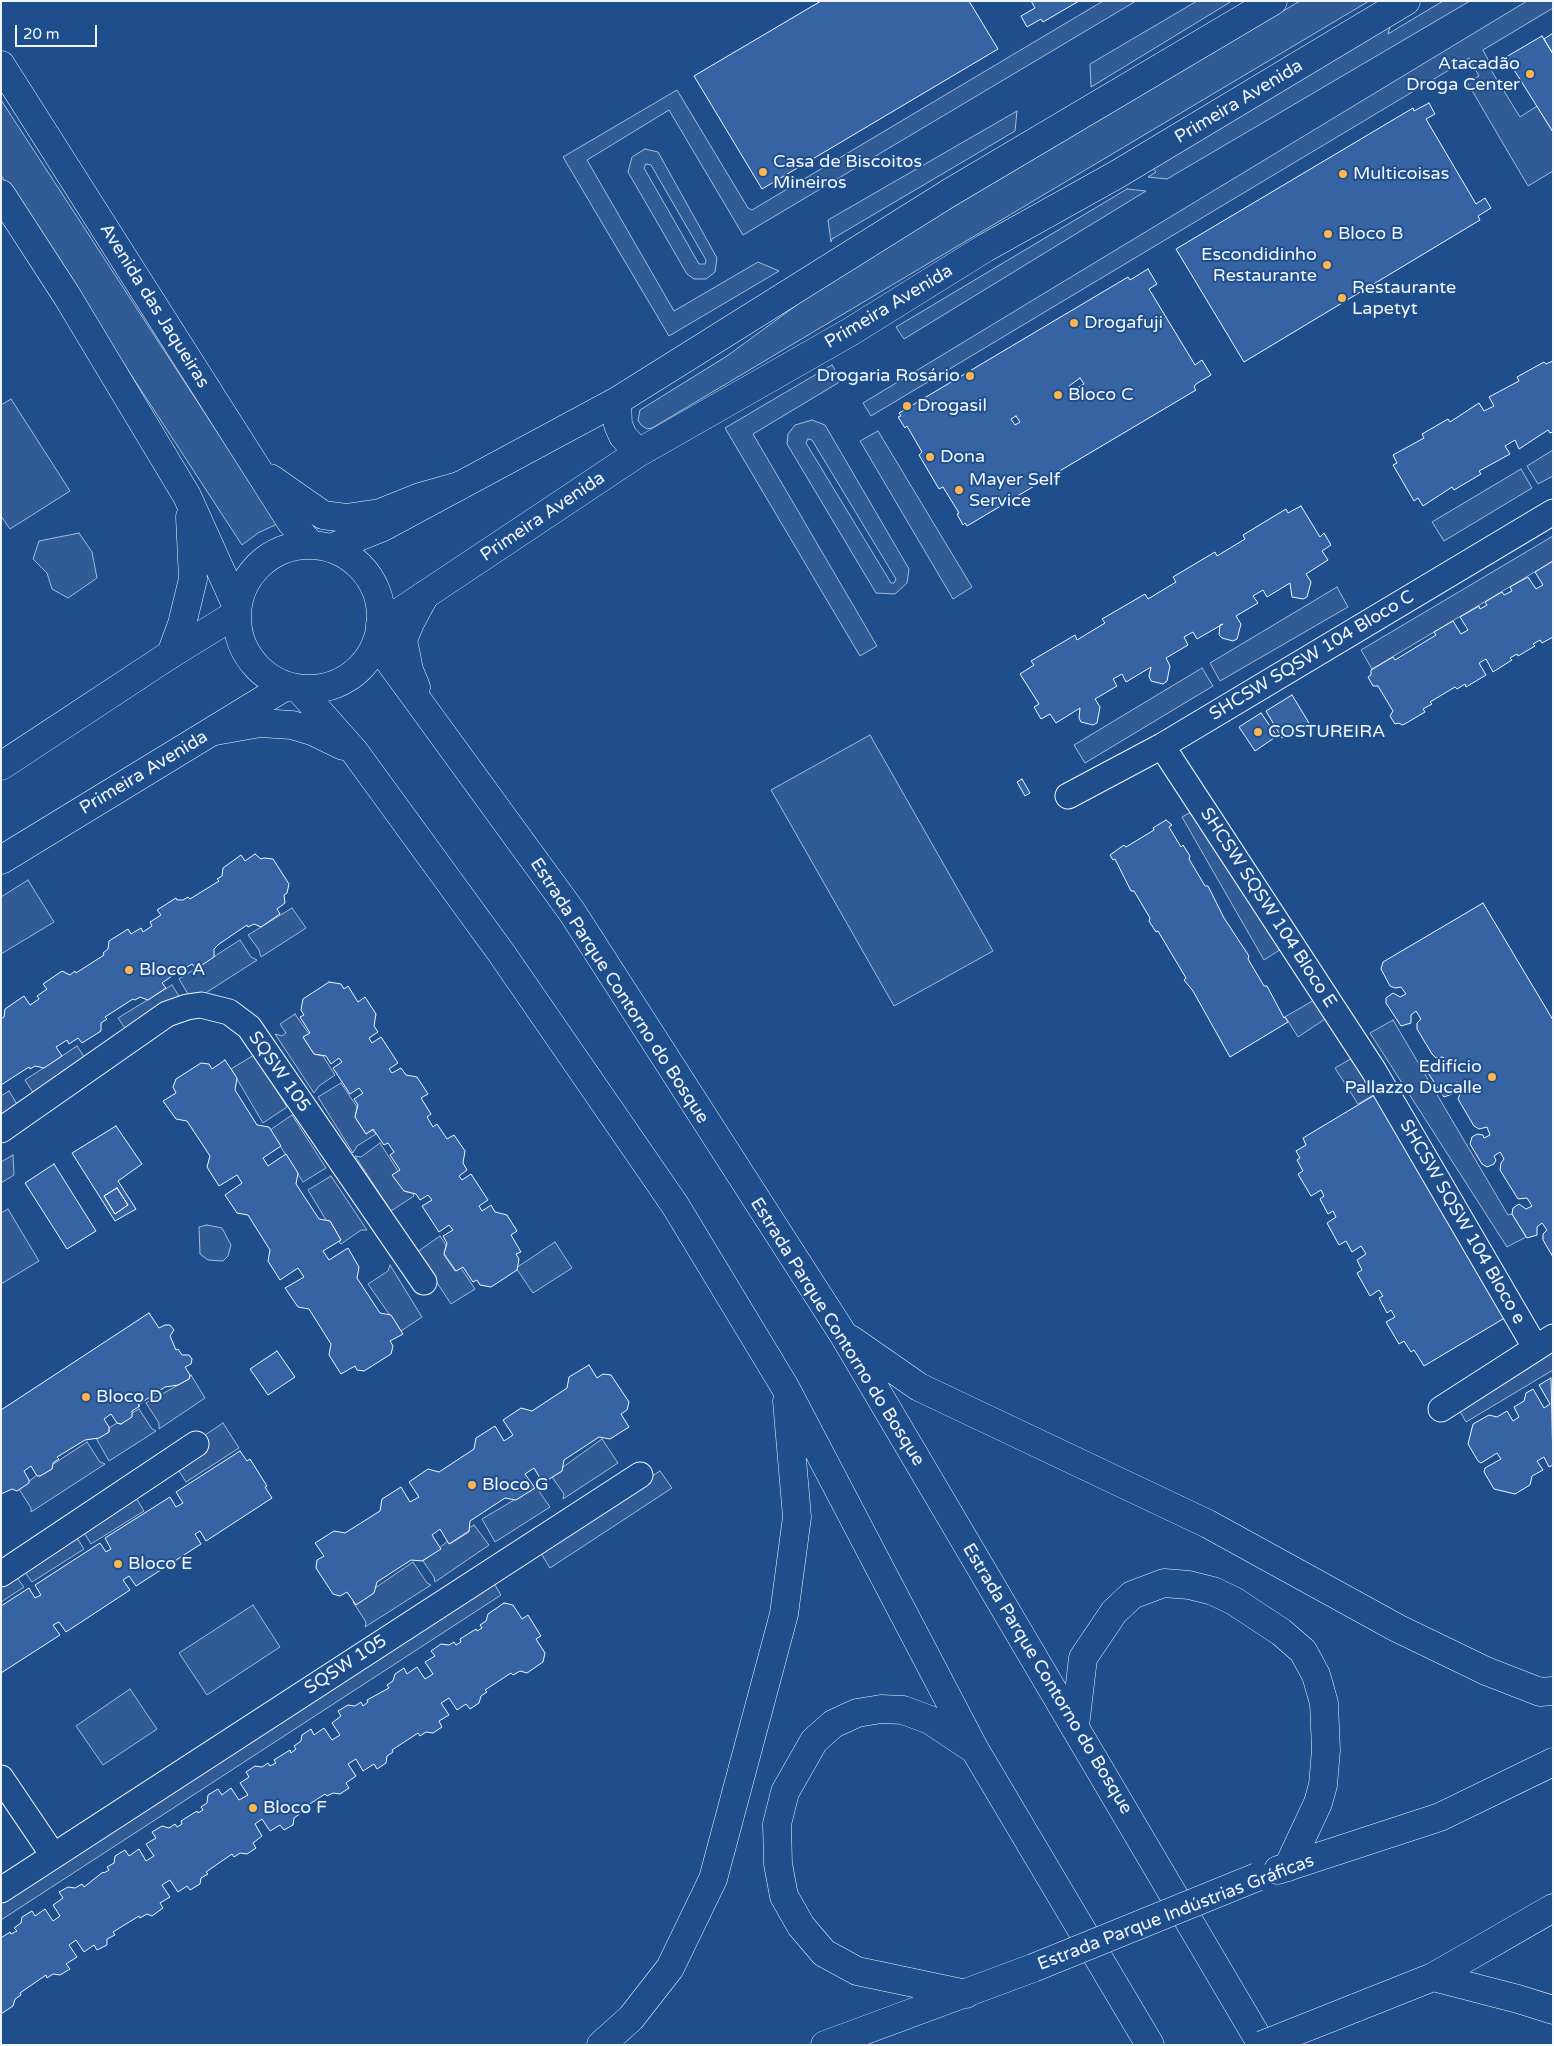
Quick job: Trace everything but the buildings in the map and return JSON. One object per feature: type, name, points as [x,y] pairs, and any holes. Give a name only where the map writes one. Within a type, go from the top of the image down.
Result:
[{"type":"main road","points":[[1,766],[236,611],[246,581],[267,558],[281,550],[321,547],[383,527],[617,401],[949,193],[1273,1]]},
{"type":"main road","name":"Primeira Avenida","points":[[378,634],[425,595],[638,453],[850,332],[985,248],[1116,175],[1406,1]]},
{"type":"main road","name":"Avenida das Jaqueiras","points":[[1,65],[291,522],[321,547]]},
{"type":"main road","points":[[1,194],[67,296],[187,496],[236,611],[238,634],[251,660],[272,680],[293,687],[315,689],[346,680],[359,670],[369,658],[378,634],[380,608],[377,592],[370,577],[359,565],[321,547]]},
{"type":"main road","points":[[617,401],[618,425],[623,436],[638,453]]},
{"type":"main road","points":[[257,468],[324,515],[346,518],[380,513],[420,497],[459,486]]},
{"type":"main road","points":[[171,654],[182,624],[193,579],[187,496]]},
{"type":"main road","points":[[425,595],[403,640],[409,670],[425,712]]},
{"type":"main road","name":"Estrada Parque Contorno do Bosque","points":[[378,634],[425,712],[572,912],[843,1334],[1262,2045]]},
{"type":"main road","points":[[293,687],[354,751],[502,954],[670,1197],[785,1387],[975,1750],[1150,2045]]},
{"type":"main road","name":"Primeira Avenida","points":[[1,860],[215,731],[293,687]]},
{"type":"main road","points":[[215,731],[260,722],[292,725],[312,731],[354,751]]},
{"type":"main road","points":[[843,1334],[919,1387],[1208,1524],[1397,1628],[1486,1671],[1540,1692],[1553,1691]]},
{"type":"main road","points":[[601,2045],[631,2018],[670,1968],[713,1879],[784,1614],[797,1517],[785,1387]]},
{"type":"main road","points":[[1075,1726],[1083,1658],[1114,1612],[1132,1594],[1164,1583],[1205,1589],[1234,1601],[1281,1632],[1303,1651],[1316,1675],[1324,1703],[1326,1750],[1323,1784],[1318,1803],[1288,1868]]},
{"type":"main road","points":[[966,1994],[857,1971],[824,1953],[801,1926],[784,1896],[778,1864],[777,1824],[785,1792],[814,1741],[833,1724],[857,1713],[882,1709],[903,1710],[930,1720],[975,1750]]},
{"type":"main road","name":"Estrada Parque Indústrias Gráficas","points":[[825,2045],[1033,1968],[1257,1877],[1440,1817],[1553,1762]]},
{"type":"main road","points":[[1262,2045],[1433,1977],[1553,1908]]},
{"type":"main road","points":[[1433,1977],[1518,1998],[1553,2010]]},
{"type":"street","name":"SHCSW SQSW 104 Bloco C","points":[[1068,796],[1162,746],[1553,512]]},
{"type":"street","name":"SHCSW SQSW 104 Bloco E","points":[[1162,746],[1374,1071]]},
{"type":"street","name":"SQSW 105","points":[[1,1130],[167,1014],[186,1007],[200,1005],[229,1012],[249,1027],[424,1282]]},
{"type":"street","name":"SHCSW SQSW 104 Bloco e","points":[[1374,1071],[1544,1342]]},
{"type":"street","points":[[1441,1409],[1544,1342]]},
{"type":"street","points":[[1,1574],[196,1444]]},
{"type":"street","name":"SQSW 105","points":[[1,1890],[640,1475]]},
{"type":"street","points":[[1,1778],[53,1855]]},
{"type":"shaded area","points":[[1103,1],[1136,1],[743,235],[669,110],[587,160],[674,311],[758,262],[779,271],[669,336],[563,157],[677,90],[748,208],[752,210]]},
{"type":"shaded area","points":[[1197,1],[1232,1],[1091,87],[1090,64]]},
{"type":"shaded area","points":[[1300,1],[1369,1],[652,428],[647,429],[641,425],[638,420],[640,410],[727,356],[835,277]]},
{"type":"shaded area","points":[[1443,1],[1470,1],[1167,179],[1148,177],[1156,172],[1151,166],[1391,23],[1388,34]]},
{"type":"shaded area","points":[[1527,1],[1553,1],[1553,8],[1483,50],[1493,69],[1491,70],[1520,117],[1537,106],[1553,132],[1553,171],[1528,186],[1467,82],[1479,76],[1469,58],[871,416],[863,403]]},
{"type":"shaded area","points":[[1,100],[277,524],[258,533],[242,545],[1,175]]},
{"type":"shaded area","points":[[1017,111],[1015,131],[832,239],[831,242],[828,220]]},
{"type":"shaded area","points":[[645,149],[658,152],[717,258],[715,272],[706,279],[694,279],[687,274],[628,172],[632,157]],"holes":[[[646,164],[651,165],[706,260],[705,264],[699,264],[644,168]]]},
{"type":"shaded area","points":[[1127,189],[1146,191],[904,339],[896,327]]},
{"type":"shaded area","points":[[832,365],[840,378],[838,383],[753,434],[877,646],[860,656],[725,428]]},
{"type":"shaded area","points":[[11,399],[70,491],[10,529],[1,516],[1,405]]},
{"type":"shaded area","points":[[812,420],[825,425],[909,569],[907,583],[895,594],[876,593],[787,444],[788,434],[795,425]],"holes":[[[808,439],[812,440],[896,579],[894,583],[891,583],[806,443]]]},
{"type":"shaded area","points":[[878,431],[972,587],[953,599],[860,441]]},
{"type":"shaded area","points":[[1553,450],[1553,476],[1538,484],[1527,466]]},
{"type":"shaded area","points":[[1521,469],[1532,488],[1444,541],[1432,522]]},
{"type":"shaded area","points":[[79,533],[92,552],[97,578],[68,598],[52,589],[47,573],[33,559],[39,541]]},
{"type":"shaded area","points":[[1553,536],[1553,561],[1372,669],[1361,650]]},
{"type":"shaded area","points":[[1337,587],[1348,607],[1220,681],[1210,663]]},
{"type":"shaded area","points":[[1202,668],[1213,686],[1085,763],[1074,745]]},
{"type":"shaded area","points":[[870,735],[993,951],[894,1006],[771,790]]},
{"type":"shaded area","points":[[1202,806],[1289,944],[1264,960],[1182,817]]},
{"type":"shaded area","points":[[28,880],[54,922],[1,954],[1,897]]},
{"type":"shaded area","points":[[292,908],[306,928],[261,957],[259,950],[248,935]]},
{"type":"shaded area","points":[[240,940],[251,957],[257,960],[190,1003],[191,999],[179,979]]},
{"type":"shaded area","points":[[172,985],[184,1004],[131,1037],[118,1018]]},
{"type":"shaded area","points":[[1316,999],[1331,1015],[1298,1037],[1286,1018],[1283,1018]]},
{"type":"shaded area","points":[[295,1014],[309,1034],[303,1037],[314,1054],[323,1056],[335,1075],[319,1086],[314,1093],[275,1034],[282,1036],[286,1033],[280,1024]]},
{"type":"shaded area","points":[[1393,1020],[1508,1215],[1512,1214],[1526,1237],[1507,1247],[1370,1033]]},
{"type":"shaded area","points":[[77,1046],[89,1064],[36,1097],[25,1080]]},
{"type":"shaded area","points":[[254,1055],[287,1107],[263,1123],[231,1069]]},
{"type":"shaded area","points":[[1357,1055],[1377,1093],[1358,1104],[1335,1068]]},
{"type":"shaded area","points":[[341,1083],[357,1107],[355,1117],[366,1134],[373,1130],[376,1134],[357,1146],[353,1153],[318,1097]]},
{"type":"shaded area","points":[[9,1091],[20,1109],[1,1126],[1,1096]]},
{"type":"shaded area","points":[[292,1115],[326,1168],[303,1182],[270,1130]]},
{"type":"shaded area","points":[[380,1143],[398,1171],[393,1175],[404,1191],[413,1193],[414,1196],[391,1211],[355,1156],[361,1157]]},
{"type":"shaded area","points":[[13,1155],[14,1175],[1,1183],[1,1162]]},
{"type":"shaded area","points":[[331,1176],[367,1230],[361,1230],[341,1244],[339,1242],[341,1240],[330,1221],[326,1220],[308,1190]]},
{"type":"shaded area","points":[[8,1209],[39,1261],[1,1284],[1,1213]]},
{"type":"shaded area","points":[[207,1225],[222,1228],[231,1245],[228,1256],[223,1261],[208,1260],[200,1254],[199,1227]]},
{"type":"shaded area","points":[[440,1236],[446,1245],[444,1255],[455,1271],[461,1268],[475,1289],[451,1304],[417,1252]]},
{"type":"shaded area","points":[[555,1242],[572,1268],[533,1293],[516,1268]]},
{"type":"shaded area","points":[[390,1265],[422,1317],[401,1331],[368,1284],[388,1271]]},
{"type":"shaded area","points":[[1553,1339],[1553,1370],[1466,1422],[1453,1399]]},
{"type":"shaded area","points":[[191,1375],[205,1398],[159,1429],[159,1423],[146,1403],[189,1379]]},
{"type":"shaded area","points":[[139,1409],[152,1429],[156,1431],[109,1461],[96,1438],[109,1432],[109,1428],[117,1423],[121,1424]]},
{"type":"shaded area","points":[[223,1423],[239,1448],[186,1482],[172,1460],[168,1460]]},
{"type":"shaded area","points":[[602,1439],[618,1463],[563,1499],[564,1494],[552,1477]]},
{"type":"shaded area","points":[[87,1442],[100,1462],[105,1464],[31,1512],[31,1508],[19,1489],[37,1475],[40,1476],[52,1469],[52,1465]]},
{"type":"shaded area","points":[[660,1471],[672,1488],[550,1568],[539,1550]]},
{"type":"shaded area","points":[[536,1487],[550,1507],[495,1542],[482,1519]]},
{"type":"shaded area","points":[[130,1488],[144,1511],[91,1544],[78,1523]]},
{"type":"shaded area","points":[[474,1525],[489,1545],[435,1582],[434,1577],[423,1561],[448,1541],[450,1544],[469,1532],[469,1528]]},
{"type":"shaded area","points":[[70,1527],[84,1549],[32,1582],[17,1561]]},
{"type":"shaded area","points":[[413,1562],[427,1583],[431,1585],[365,1627],[366,1622],[353,1602],[356,1605],[375,1588]]},
{"type":"shaded area","points":[[1,1567],[14,1574],[24,1587],[1,1602]]},
{"type":"shaded area","points":[[492,1580],[501,1595],[1,1920],[1,1900]]},
{"type":"shaded area","points":[[253,1605],[280,1647],[207,1695],[179,1653]]},
{"type":"shaded area","points":[[130,1689],[157,1729],[103,1765],[76,1726]]},
{"type":"place","name":"Atacadão Droga Center","points":[[1530,74]]},
{"type":"place","name":"Casa de Biscoitos Mineiros","points":[[763,172]]},
{"type":"place","name":"Multicoisas","points":[[1343,174]]},
{"type":"place","name":"Bloco B","points":[[1328,234]]},
{"type":"place","name":"Escondidinho Restaurante","points":[[1327,265]]},
{"type":"place","name":"Restaurante Lapetyt","points":[[1342,298]]},
{"type":"place","name":"Drogafuji","points":[[1074,323]]},
{"type":"place","name":"Drogaria Rosário","points":[[970,376]]},
{"type":"place","name":"Bloco C","points":[[1058,395]]},
{"type":"place","name":"Drogasil","points":[[907,406]]},
{"type":"place","name":"Dona","points":[[930,457]]},
{"type":"place","name":"Mayer Self Service","points":[[959,490]]},
{"type":"place","name":"COSTUREIRA","points":[[1258,732]]},
{"type":"place","name":"Bloco A","points":[[129,970]]},
{"type":"place","name":"Edifício Pallazzo Ducalle","points":[[1492,1077]]},
{"type":"place","name":"Bloco D","points":[[86,1397]]},
{"type":"place","name":"Bloco G","points":[[472,1485]]},
{"type":"place","name":"Bloco E","points":[[118,1564]]},
{"type":"place","name":"Bloco F","points":[[253,1808]]}]
